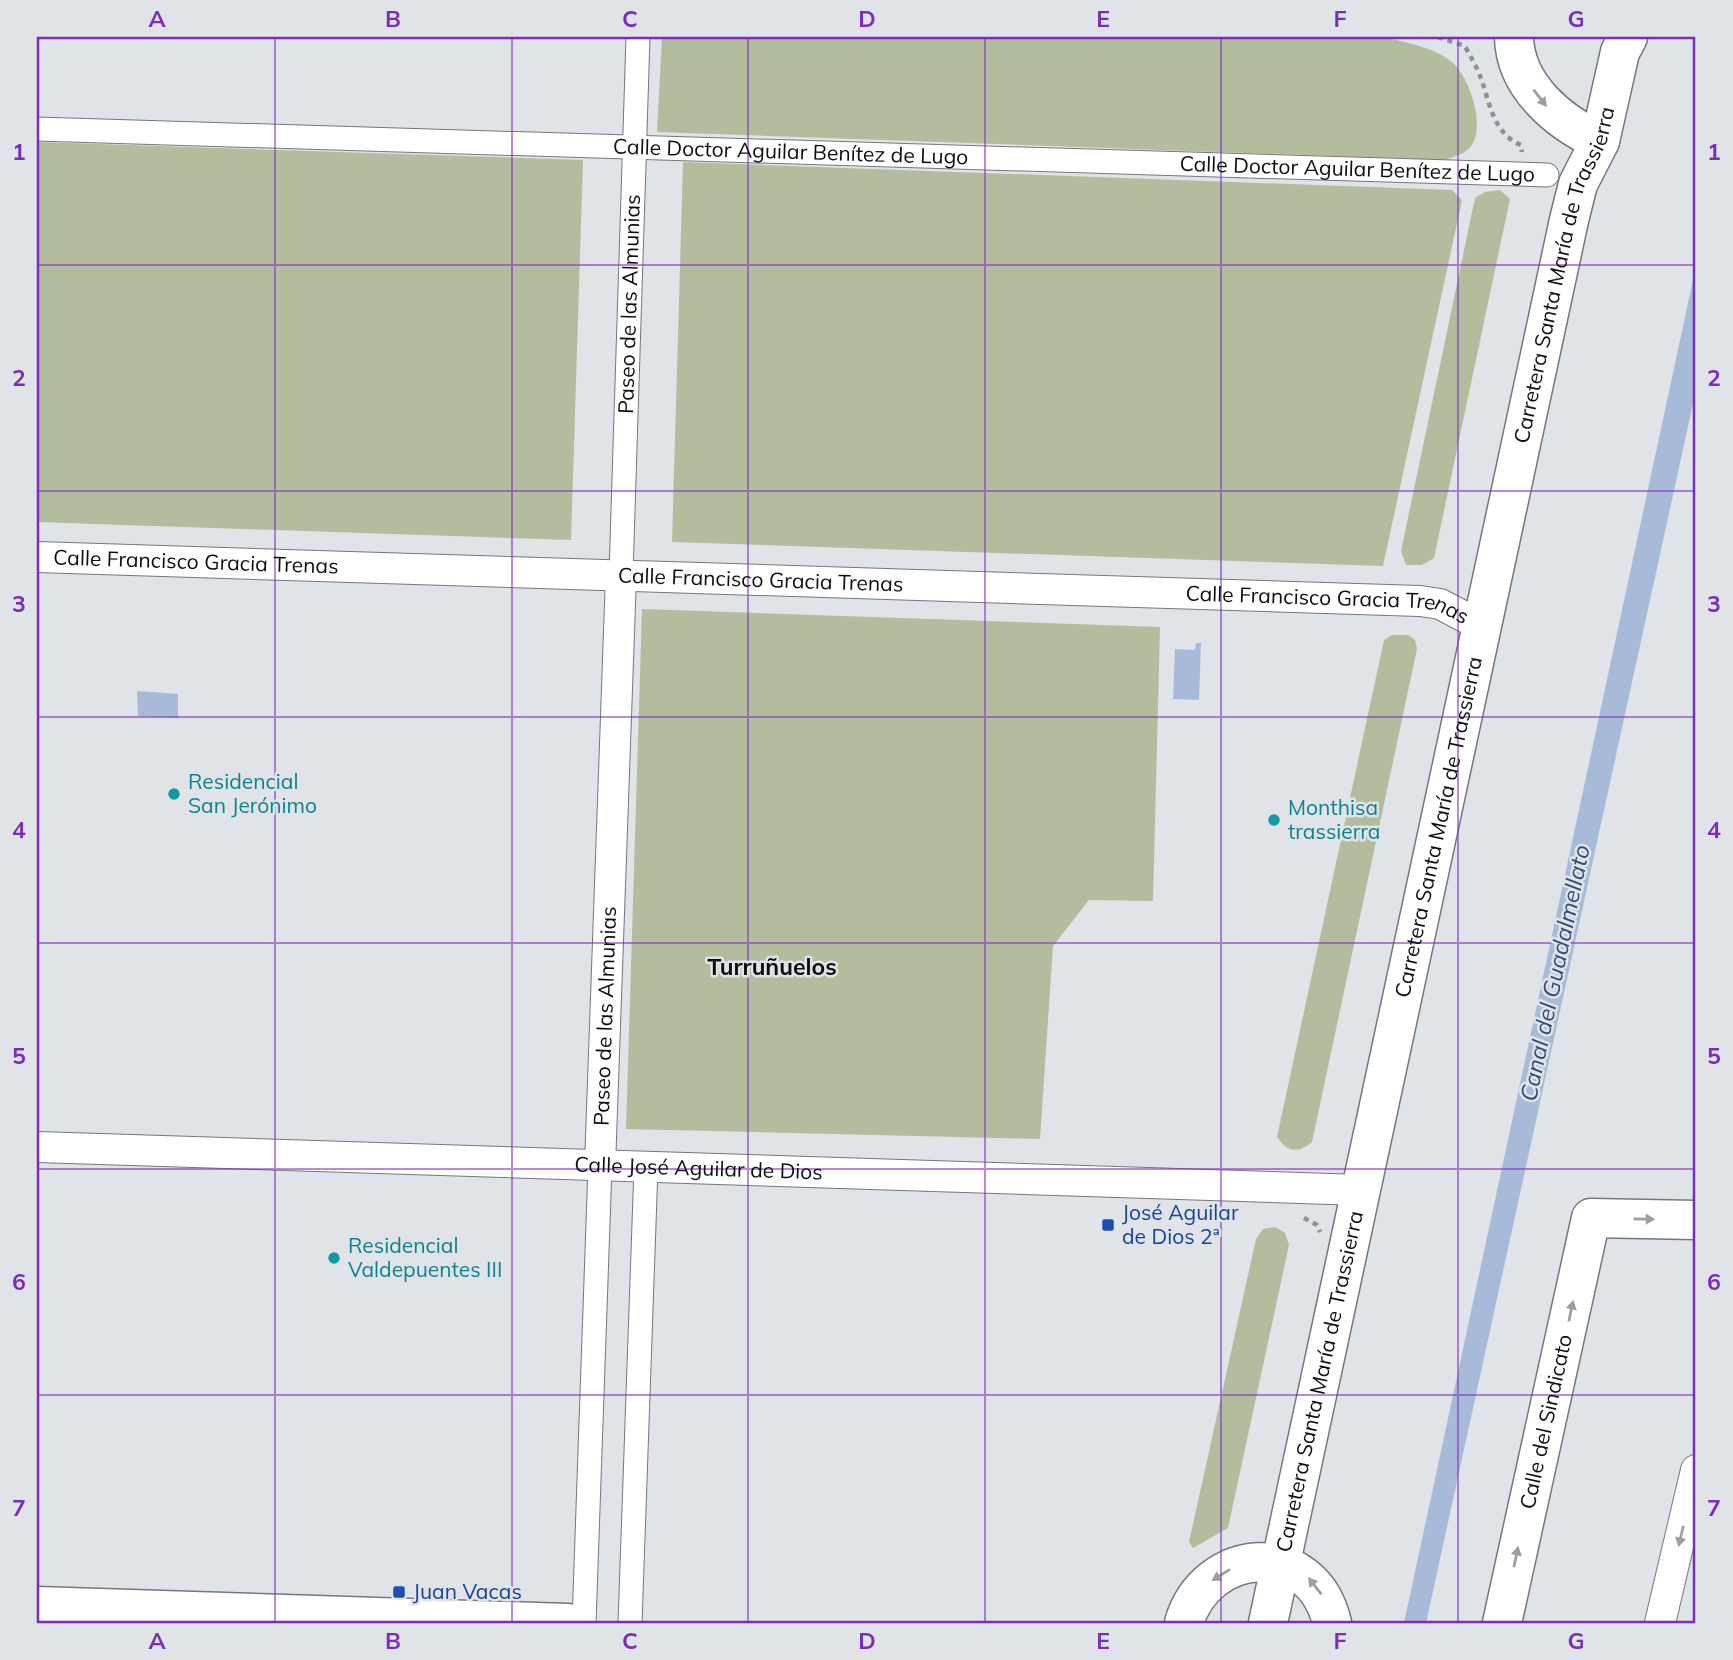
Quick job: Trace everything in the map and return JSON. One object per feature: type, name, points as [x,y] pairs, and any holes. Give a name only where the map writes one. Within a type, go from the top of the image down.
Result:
[{"type":"street","name":"Paseo de las Almunias","points":[[584,1623],[638,37]]},
{"type":"street","points":[[1514,37],[1523,76],[1548,108],[1574,129],[1600,141]]},
{"type":"street","name":"Carretera Santa María de Trassierra","points":[[1268,1623],[1578,184],[1600,141],[1622,42]]},
{"type":"street","name":"Calle Doctor Aguilar Benítez de Lugo","points":[[37,129],[1536,174]]},
{"type":"street","name":"Calle Francisco Gracia Trenas","points":[[37,557],[1420,601],[1440,604],[1482,626]]},
{"type":"street","name":"Calle José Aguilar de Dios","points":[[37,1147],[1361,1190]]},
{"type":"street","points":[[630,1623],[646,1167]]},
{"type":"street","name":"Calle del Sindicato","points":[[1502,1623],[1591,1219],[1696,1220]]},
{"type":"street","points":[[1660,1623],[1696,1470]]},
{"type":"street","points":[[1184,1623],[1201,1592],[1222,1574],[1249,1564],[1281,1564],[1299,1570],[1316,1584],[1332,1623]]},
{"type":"street","points":[[37,1606],[568,1623]]},
{"type":"path","points":[[1438,37],[1465,46],[1481,78],[1494,120],[1512,141],[1521,145],[1536,174]]},
{"type":"green space","points":[[662,37],[1384,37],[1439,53],[1454,64],[1465,80],[1474,103],[1476,136],[1469,148],[1444,160],[657,132]]},
{"type":"green space","points":[[37,142],[583,160],[571,540],[37,522]]},
{"type":"green space","points":[[683,162],[1452,190],[1462,200],[1383,566],[672,542]]},
{"type":"green space","points":[[1500,190],[1510,199],[1434,558],[1422,565],[1406,565],[1401,551],[1475,198],[1485,192]]},
{"type":"green space","points":[[642,609],[1160,627],[1153,901],[1089,900],[1053,946],[1040,1139],[626,1129]]},
{"type":"green space","points":[[1392,635],[1408,635],[1415,640],[1417,649],[1312,1142],[1293,1150],[1277,1137],[1384,640]]},
{"type":"green space","points":[[1275,1227],[1285,1233],[1289,1245],[1228,1528],[1193,1548],[1189,1542],[1256,1239],[1263,1229]]},
{"type":"water","name":"Canal del Guadalmellato","points":[[1696,266],[1696,390],[1426,1623],[1404,1623]]},
{"type":"water","points":[[1196,643],[1201,643],[1199,700],[1173,699],[1175,649],[1195,650]]},
{"type":"water","points":[[137,691],[178,694],[178,718],[138,716]]},
{"type":"place","name":"Residencial San Jerónimo","points":[[174,794]]},
{"type":"place","name":"Monthisa trassierra","points":[[1274,820]]},
{"type":"place","name":"José Aguilar de Dios 2ª","points":[[1108,1225]]},
{"type":"place","name":"Residencial Valdepuentes III","points":[[334,1258]]},
{"type":"place","name":"Juan Vacas","points":[[399,1592]]},
{"type":"district","name":"Turruñuelos","points":[[772,967]]}]
